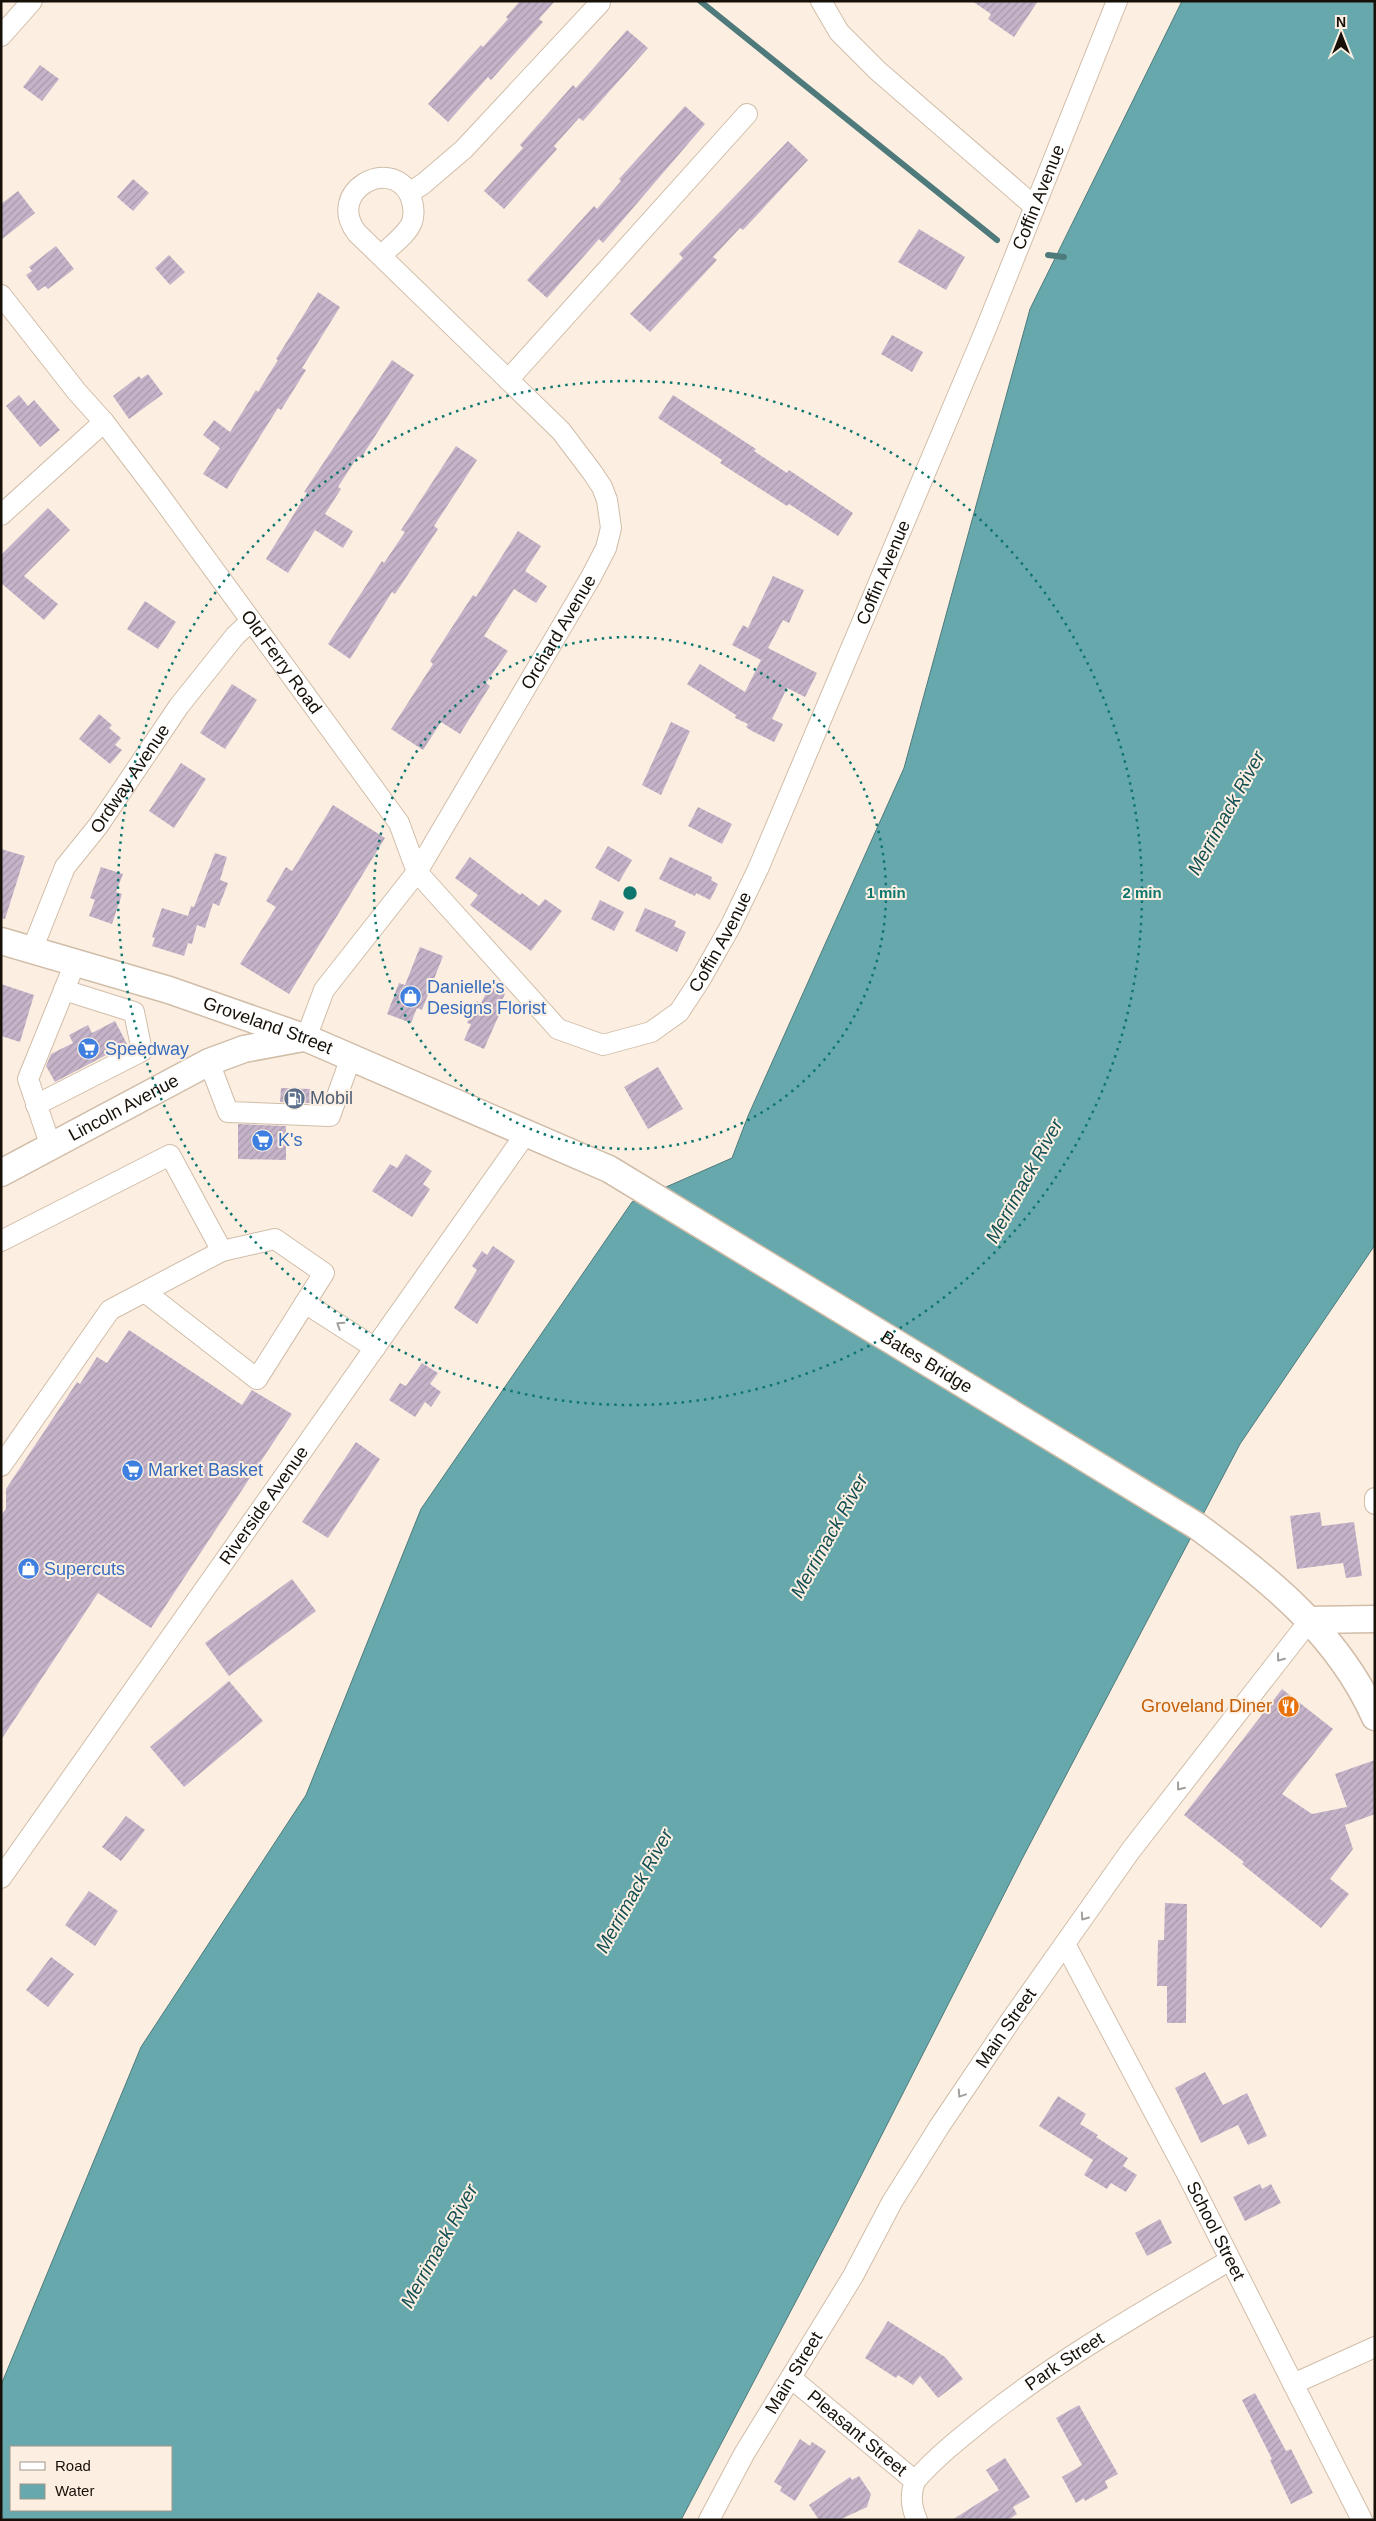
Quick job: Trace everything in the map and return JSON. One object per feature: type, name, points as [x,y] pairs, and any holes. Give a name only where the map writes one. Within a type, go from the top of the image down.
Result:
[{"type":"main road","name":"Groveland Street","points":[[1,941],[169,990],[306,1038],[527,1132]]},
{"type":"main road","name":"Lincoln Avenue","points":[[1,1173],[209,1062],[244,1049],[306,1038]]},
{"type":"main road","name":"Bates Bridge","points":[[527,1132],[610,1169],[1197,1526],[1253,1567],[1310,1620],[1362,1688],[1375,1716]]},
{"type":"main road","points":[[1310,1620],[1375,1619]]},
{"type":"street","points":[[1,36],[32,1]]},
{"type":"street","points":[[821,1],[838,32],[878,71],[1034,206]]},
{"type":"street","name":"Coffin Avenue","points":[[558,1029],[603,1045],[651,1032],[679,1012],[730,928],[758,869],[985,331],[1117,1]]},
{"type":"street","points":[[381,256],[412,222],[413,207],[409,193],[423,184],[464,149],[600,4]]},
{"type":"street","points":[[508,380],[747,114]]},
{"type":"street","name":"Orchard Avenue","points":[[306,1038],[324,990],[417,872],[587,585],[606,548],[610,528],[607,500],[602,487],[560,431],[353,228],[348,208],[352,195],[367,181],[380,178],[399,184],[409,193]]},
{"type":"street","name":"Old Ferry Road","points":[[1,295],[77,392],[104,422],[216,570],[398,823],[417,872],[558,1029]]},
{"type":"street","points":[[1,515],[104,422]]},
{"type":"street","name":"Ordway Avenue","points":[[32,950],[65,867],[98,826],[179,706],[235,636],[251,621]]},
{"type":"street","points":[[51,1147],[28,1080],[75,963]]},
{"type":"street","points":[[36,1105],[142,1051],[134,1012],[64,990]]},
{"type":"street","points":[[209,1062],[228,1112],[330,1116],[351,1057]]},
{"type":"street","name":"Riverside Avenue","points":[[1,1878],[527,1132]]},
{"type":"street","points":[[1,1241],[170,1155],[222,1251]]},
{"type":"street","points":[[1,1466],[110,1310],[222,1251],[275,1239],[324,1273],[257,1379],[145,1292]]},
{"type":"street","points":[[305,1303],[375,1348]]},
{"type":"street","points":[[1375,1498],[1375,1504]]},
{"type":"street","name":"Main Street","points":[[709,2520],[744,2454],[853,2276],[892,2202],[939,2128],[1131,1850],[1310,1620]]},
{"type":"street","name":"School Street","points":[[1065,1944],[1294,2384],[1362,2520]]},
{"type":"street","name":"Park Street","points":[[915,2481],[934,2459],[1019,2391],[1074,2352],[1230,2260]]},
{"type":"street","points":[[1294,2384],[1375,2347]]},
{"type":"street","name":"Pleasant Street","points":[[791,2378],[915,2481],[911,2491],[917,2520]]},
{"type":"water","name":"Merrimack River","points":[[1182,1],[1375,1],[1375,1245],[1240,1444],[1022,1859],[836,2225],[681,2520],[1,2520],[1,2385],[141,2047],[306,1795],[421,1509],[632,1202],[732,1158],[748,1116],[904,768],[1030,309]]},
{"type":"building","points":[[520,1],[555,1],[539,19],[543,22],[491,80],[488,77],[448,122],[428,104],[481,45],[483,47],[508,19],[506,17]]},
{"type":"building","points":[[972,1],[1038,1],[1014,37],[988,19],[991,14]]},
{"type":"building","points":[[627,30],[648,48],[583,121],[579,118],[554,146],[557,149],[504,209],[484,191],[523,148],[520,145],[573,85],[576,88]]},
{"type":"building","points":[[40,65],[59,79],[42,101],[23,87]]},
{"type":"building","points":[[685,106],[705,124],[603,243],[599,239],[547,298],[527,280],[594,206],[597,209],[621,181],[619,179]]},
{"type":"building","points":[[788,141],[808,160],[743,230],[740,228],[713,257],[717,260],[650,332],[630,314],[683,258],[679,254]]},
{"type":"building","points":[[133,179],[149,193],[133,211],[117,197]]},
{"type":"building","points":[[18,191],[35,213],[1,240],[1,204]]},
{"type":"building","points":[[919,229],[965,257],[946,290],[898,262]]},
{"type":"building","points":[[56,246],[74,269],[48,289],[45,286],[38,291],[26,275],[32,271],[29,267]]},
{"type":"building","points":[[169,255],[185,272],[170,285],[155,268]]},
{"type":"building","points":[[318,292],[340,307],[302,368],[306,370],[281,410],[278,408],[227,489],[203,474],[220,448],[203,435],[214,420],[230,432],[256,390],[258,392],[278,360],[276,359]]},
{"type":"building","points":[[892,335],[923,352],[912,372],[881,354]]},
{"type":"building","points":[[392,360],[414,375],[361,458],[358,456],[338,487],[341,489],[325,514],[353,531],[343,548],[315,530],[288,573],[266,559],[307,493],[304,492]]},
{"type":"building","points":[[148,374],[163,394],[129,419],[113,396],[139,376],[141,379]]},
{"type":"building","points":[[19,395],[28,406],[34,400],[60,430],[40,447],[6,406]]},
{"type":"building","points":[[673,395],[756,449],[754,451],[787,473],[789,470],[853,513],[838,536],[720,463],[722,460],[658,418]]},
{"type":"building","points":[[456,446],[477,460],[434,526],[438,529],[395,594],[392,592],[350,659],[328,644],[382,561],[384,563],[405,532],[401,530]]},
{"type":"building","points":[[48,508],[70,530],[24,576],[58,604],[44,620],[1,583],[1,555]]},
{"type":"building","points":[[518,531],[541,546],[525,571],[547,586],[536,603],[514,589],[484,636],[508,651],[486,683],[490,686],[460,734],[441,722],[423,750],[391,729],[433,664],[430,661],[473,595],[476,597]]},
{"type":"building","points":[[773,576],[804,590],[789,623],[783,620],[768,648],[817,673],[805,697],[787,688],[772,719],[783,724],[774,742],[746,727],[748,724],[735,718],[736,715],[687,684],[700,664],[745,692],[761,660],[732,645],[743,625],[748,628]]},
{"type":"building","points":[[145,601],[176,622],[158,649],[127,629]]},
{"type":"building","points":[[232,684],[257,700],[225,749],[200,733]]},
{"type":"building","points":[[99,714],[112,725],[109,728],[121,738],[115,745],[122,750],[110,764],[79,739]]},
{"type":"building","points":[[671,722],[690,731],[661,795],[642,785]]},
{"type":"building","points":[[181,763],[206,779],[174,828],[149,811]]},
{"type":"building","points":[[333,805],[385,838],[289,994],[240,964],[276,907],[266,901],[286,867],[292,871]]},
{"type":"building","points":[[698,807],[732,824],[722,844],[688,826]]},
{"type":"building","points":[[608,846],[632,860],[619,882],[595,868]]},
{"type":"building","points":[[1,849],[25,856],[5,919],[1,918]]},
{"type":"building","points":[[215,853],[227,857],[220,880],[228,883],[219,906],[213,903],[205,928],[197,925],[192,944],[188,943],[184,956],[152,946],[155,938],[152,937],[162,908],[188,916],[191,906],[194,907]]},
{"type":"building","points":[[470,857],[520,895],[522,893],[539,906],[545,899],[562,911],[531,951],[470,905],[478,895],[455,878]]},
{"type":"building","points":[[670,857],[712,877],[711,880],[718,884],[710,900],[696,893],[695,896],[659,879]]},
{"type":"building","points":[[101,867],[123,874],[116,892],[122,894],[112,924],[89,916],[95,900],[90,898]]},
{"type":"building","points":[[600,900],[624,912],[614,931],[591,919]]},
{"type":"building","points":[[645,908],[676,921],[674,926],[686,932],[677,952],[635,931]]},
{"type":"building","name":"Danielle's Designs Florist","points":[[420,947],[443,956],[422,1010],[417,1008],[411,1023],[387,1014],[399,983],[405,985]]},
{"type":"building","points":[[1,984],[34,995],[20,1042],[1,1036]]},
{"type":"building","points":[[490,986],[505,994],[500,1004],[503,1006],[484,1049],[464,1040],[471,1024],[467,1023],[477,1001],[481,1003]]},
{"type":"building","points":[[115,1021],[127,1044],[55,1082],[46,1066],[51,1054],[73,1043],[69,1035],[88,1025],[92,1033]]},
{"type":"building","points":[[658,1067],[683,1109],[648,1129],[624,1087]]},
{"type":"building","points":[[281,1088],[311,1089],[311,1103],[280,1102]]},
{"type":"building","name":"K's","points":[[238,1124],[286,1126],[286,1160],[238,1159]]},
{"type":"building","points":[[406,1154],[432,1171],[423,1184],[430,1189],[412,1217],[372,1191],[390,1164],[397,1168]]},
{"type":"building","points":[[493,1246],[515,1261],[477,1324],[454,1308],[477,1270],[472,1266],[482,1251],[487,1255]]},
{"type":"building","points":[[129,1330],[242,1405],[252,1390],[292,1414],[151,1628],[98,1593],[1,1740],[1,1515],[6,1509],[6,1489],[77,1382],[80,1384],[97,1357],[107,1363]]},
{"type":"building","points":[[422,1363],[438,1373],[430,1384],[441,1392],[431,1407],[425,1402],[415,1417],[389,1400],[400,1383],[406,1386]]},
{"type":"building","points":[[356,1442],[380,1459],[328,1538],[302,1522]]},
{"type":"building","points":[[1320,1512],[1322,1526],[1354,1522],[1362,1576],[1346,1578],[1343,1563],[1297,1569],[1290,1516]]},
{"type":"building","points":[[292,1579],[316,1611],[229,1676],[205,1643]]},
{"type":"building","points":[[229,1681],[263,1721],[184,1787],[150,1747]]},
{"type":"building","points":[[1282,1689],[1333,1729],[1282,1794],[1312,1814],[1347,1807],[1335,1774],[1375,1760],[1375,1814],[1345,1825],[1353,1849],[1330,1879],[1349,1894],[1321,1928],[1242,1864],[1244,1862],[1184,1815]]},
{"type":"building","points":[[126,1816],[145,1830],[121,1861],[102,1847]]},
{"type":"building","points":[[89,1891],[118,1911],[95,1946],[65,1925]]},
{"type":"building","points":[[1165,1903],[1187,1904],[1186,2023],[1167,2023],[1167,1986],[1157,1986],[1158,1940],[1164,1940]]},
{"type":"building","points":[[51,1957],[74,1974],[48,2007],[26,1990]]},
{"type":"building","points":[[1205,2072],[1223,2105],[1247,2093],[1267,2136],[1248,2145],[1238,2125],[1201,2143],[1175,2088]]},
{"type":"building","points":[[1058,2096],[1086,2114],[1080,2124],[1128,2158],[1123,2166],[1137,2175],[1126,2192],[1111,2183],[1107,2189],[1084,2175],[1093,2160],[1039,2126]]},
{"type":"building","points":[[1260,2184],[1262,2189],[1271,2184],[1281,2203],[1245,2221],[1233,2197]]},
{"type":"building","points":[[1160,2219],[1172,2243],[1147,2256],[1135,2233]]},
{"type":"building","points":[[888,2321],[945,2357],[963,2379],[938,2398],[920,2376],[913,2385],[898,2375],[896,2378],[865,2358]]},
{"type":"building","points":[[1255,2393],[1286,2451],[1291,2449],[1313,2493],[1291,2504],[1270,2460],[1272,2459],[1242,2400]]},
{"type":"building","points":[[1079,2405],[1118,2474],[1105,2481],[1108,2488],[1085,2501],[1084,2498],[1076,2503],[1062,2477],[1082,2465],[1056,2418]]},
{"type":"building","points":[[800,2439],[810,2446],[812,2442],[826,2451],[795,2501],[780,2491],[782,2487],[774,2482]]},
{"type":"building","points":[[1005,2458],[1030,2497],[1013,2507],[1017,2514],[1008,2520],[952,2520],[999,2490],[986,2470]]},
{"type":"building","points":[[859,2476],[871,2494],[867,2507],[839,2520],[819,2520],[809,2505],[850,2477],[852,2480]]},
{"type":"waterway","points":[[700,1],[997,240]]},
{"type":"waterway","points":[[1048,255],[1064,257]]},
{"type":"place","name":"Danielle's Designs Florist","points":[[411,997]]},
{"type":"place","name":"Speedway","points":[[89,1049]]},
{"type":"place","name":"Mobil","points":[[294,1098]]},
{"type":"place","name":"K's","points":[[262,1140]]},
{"type":"place","name":"Market Basket","points":[[132,1470]]},
{"type":"place","name":"Supercuts","points":[[28,1569]]},
{"type":"place","name":"Groveland Diner","points":[[1288,1706]]}]
